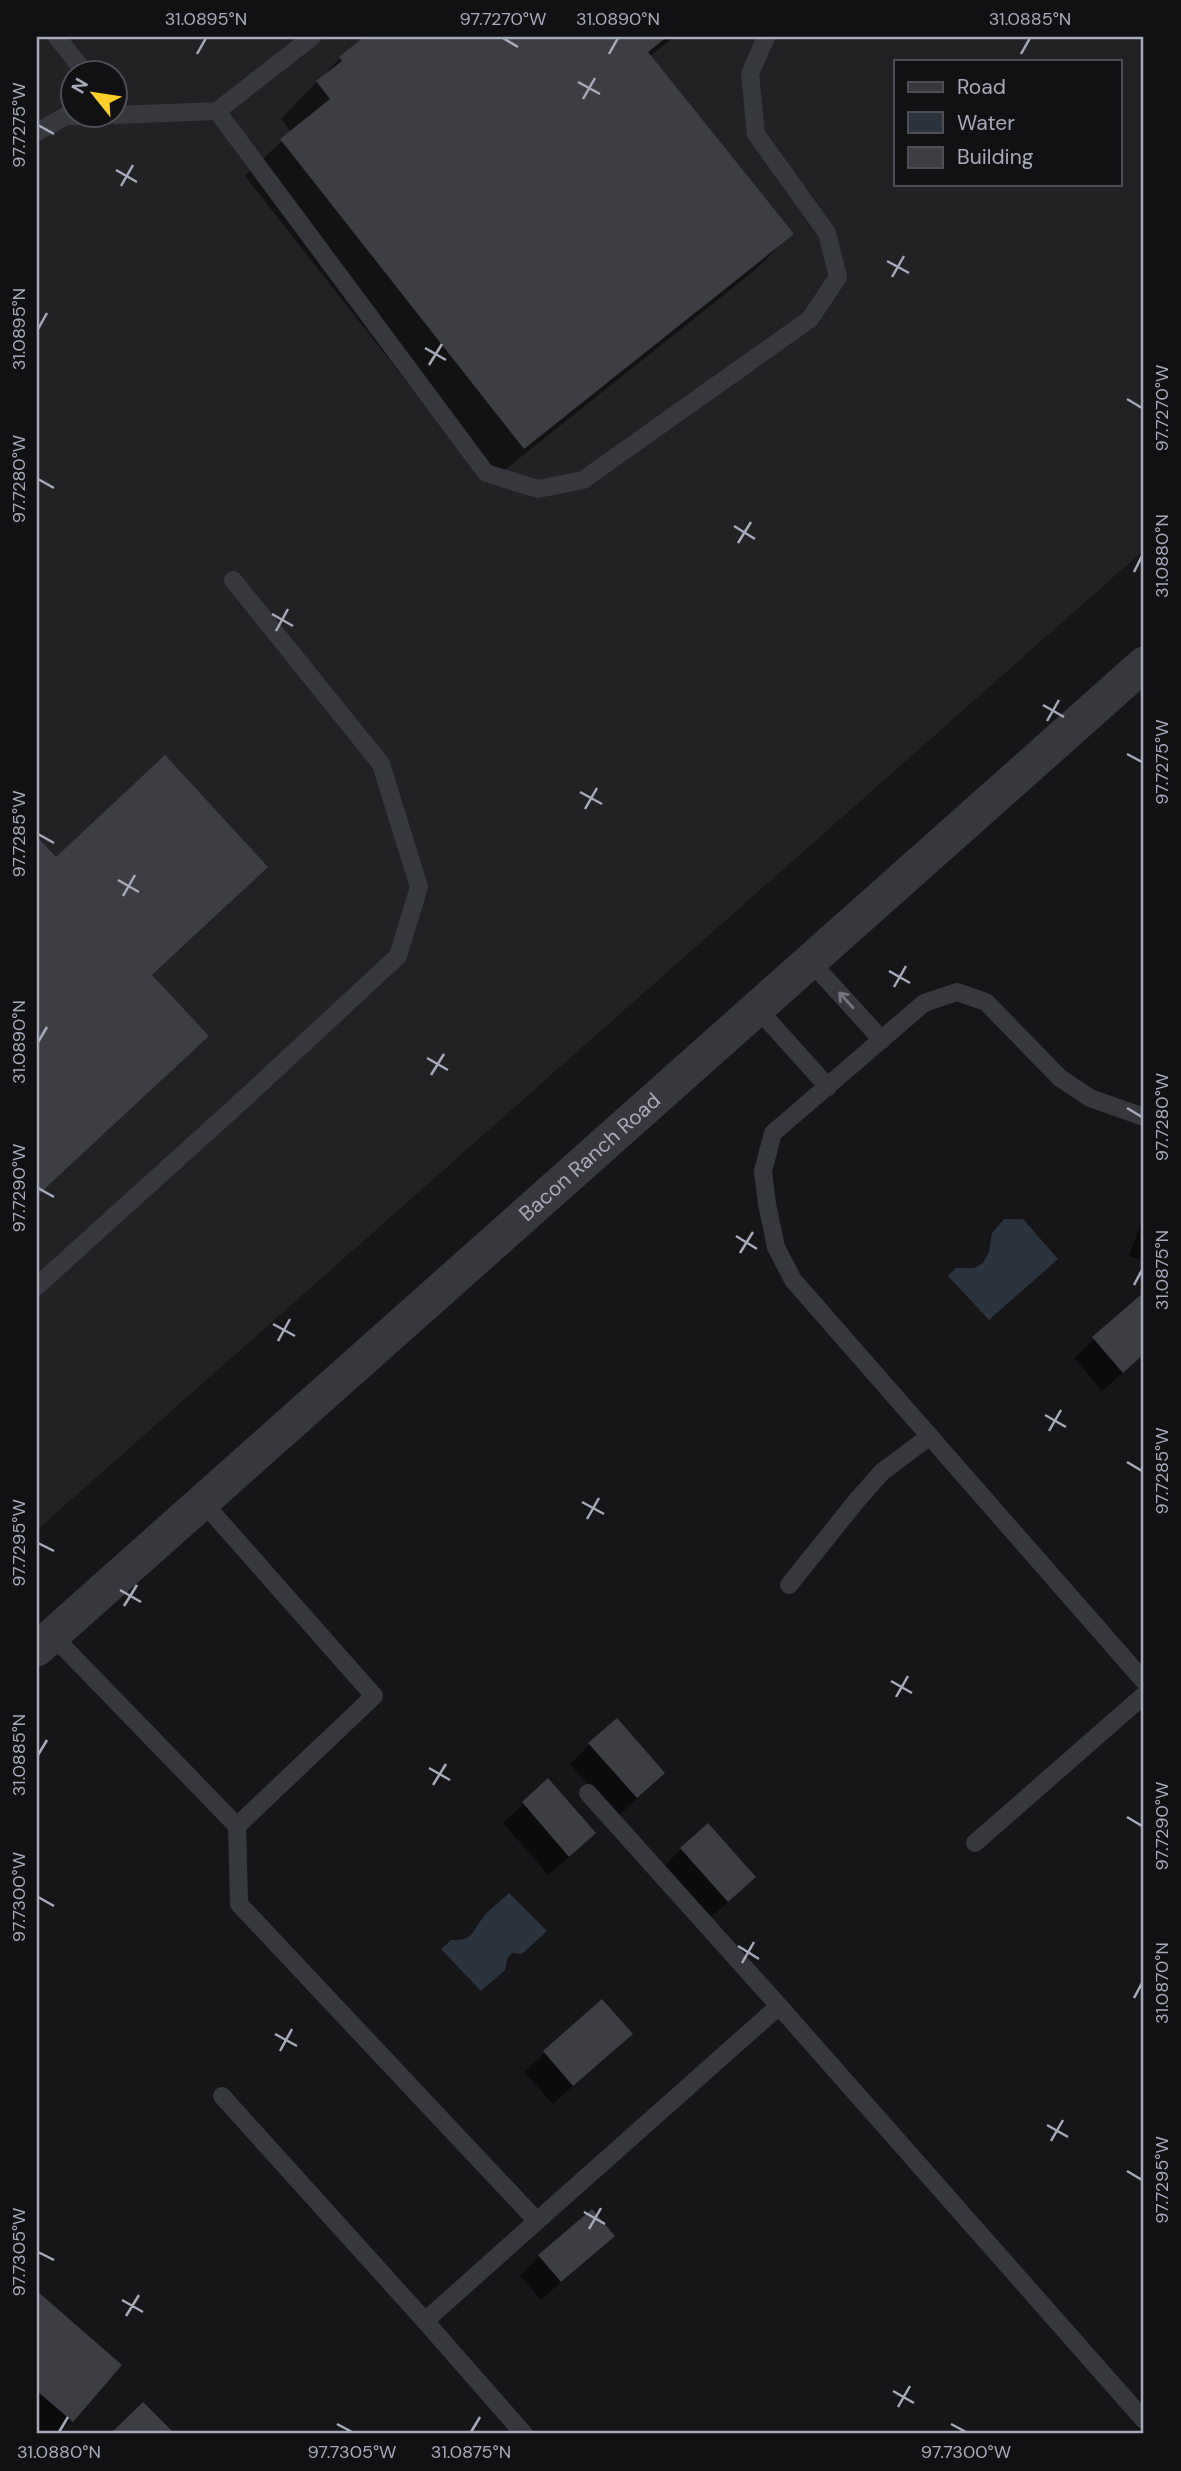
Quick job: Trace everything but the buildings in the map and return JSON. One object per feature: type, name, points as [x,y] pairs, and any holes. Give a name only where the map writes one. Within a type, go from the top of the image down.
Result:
[{"type":"street","name":"Bacon Ranch Road","points":[[44,1642],[1144,664]]},
{"type":"lane","points":[[57,37],[75,60]]},
{"type":"lane","points":[[130,114],[217,111],[312,37]]},
{"type":"lane","points":[[217,111],[486,472],[538,489],[583,480],[685,408],[810,319],[838,277],[827,233],[756,134],[750,74],[766,37]]},
{"type":"lane","points":[[37,132],[60,119]]},
{"type":"lane","points":[[37,1286],[398,956],[419,887],[381,764],[233,580]]},
{"type":"lane","points":[[810,961],[881,1040]]},
{"type":"lane","points":[[1144,1117],[1090,1098],[1060,1079],[986,1002],[957,992],[924,1003],[773,1133],[763,1171],[776,1247],[793,1280],[1144,1681]]},
{"type":"lane","points":[[757,1008],[828,1087]]},
{"type":"lane","points":[[789,1585],[882,1472],[929,1436]]},
{"type":"lane","points":[[202,1501],[374,1696],[237,1826]]},
{"type":"lane","points":[[44,1642],[237,1826],[239,1905],[537,2221]]},
{"type":"lane","points":[[975,1843],[1144,1695]]},
{"type":"lane","points":[[587,1793],[1144,2420]]},
{"type":"lane","points":[[425,2321],[779,2006]]},
{"type":"lane","points":[[222,2096],[524,2434]]},
{"type":"shaded area","points":[[37,37],[1144,37],[1144,550],[37,1530]]},
{"type":"water","points":[[1004,1219],[1023,1219],[1058,1259],[989,1320],[948,1276],[956,1268],[974,1268],[983,1263],[989,1252],[992,1233]]},
{"type":"water","points":[[509,1893],[547,1931],[522,1954],[512,1953],[507,1959],[505,1970],[481,1991],[441,1949],[451,1940],[468,1937],[484,1916]]}]
